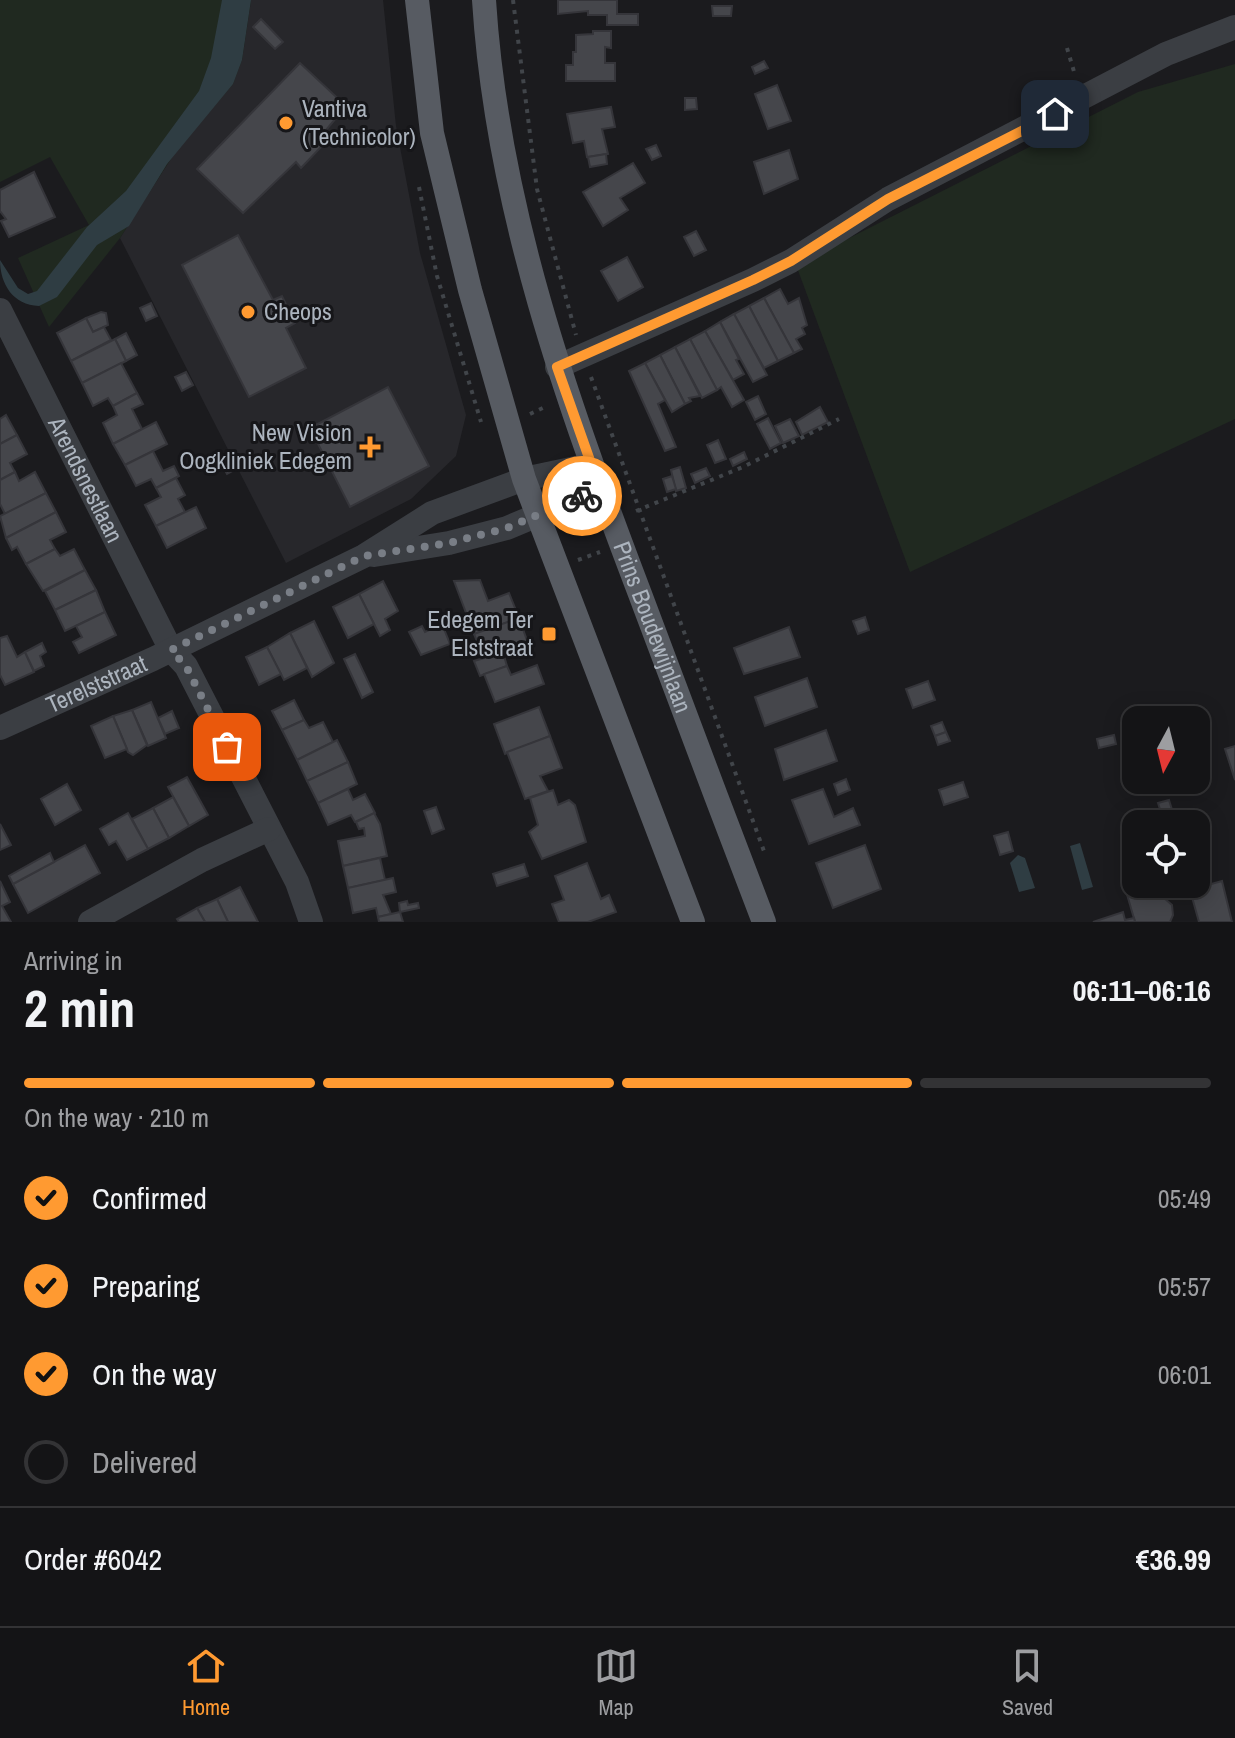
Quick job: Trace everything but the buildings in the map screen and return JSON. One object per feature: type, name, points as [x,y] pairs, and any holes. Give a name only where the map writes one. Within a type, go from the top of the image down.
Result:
[{"type":"main road","points":[[417,0],[432,133],[470,290],[524,479],[587,636],[693,922]]},
{"type":"main road","name":"Prins Boudewijnlaan","points":[[484,0],[493,80],[521,240],[557,367],[590,465],[764,922]]},
{"type":"street","points":[[557,367],[791,261],[888,199],[1166,54],[1235,27]]},
{"type":"street","name":"Arendsnestlaan","points":[[0,310],[171,650],[186,666],[297,882],[311,922]]},
{"type":"street","name":"Terelststraat","points":[[0,728],[171,650],[364,556],[432,513],[524,479],[590,465]]},
{"type":"street","name":"Terelststraat","points":[[364,556],[449,543],[538,516],[600,489]]},
{"type":"street","points":[[90,922],[202,860],[269,829]]},
{"type":"path","points":[[513,0],[537,189],[583,355]]},
{"type":"path","points":[[508,422],[594,388],[768,862]]},
{"type":"path","points":[[612,521],[743,467],[839,419]]},
{"type":"path","points":[[557,567],[621,544]]},
{"type":"shaded area","points":[[0,0],[251,0],[242,60],[233,84],[174,154],[120,238],[49,327],[18,258],[89,225],[50,157],[0,182]]},
{"type":"shaded area","points":[[222,0],[251,0],[242,60],[233,84],[167,164],[129,226],[97,245],[57,297],[39,306],[22,302],[5,285],[0,260],[18,288],[28,294],[37,291],[87,227],[126,191],[199,91],[211,58]]},
{"type":"shaded area","points":[[251,0],[383,0],[396,126],[420,253],[466,415],[456,456],[411,499],[286,563],[120,238],[174,154],[242,60]]},
{"type":"shaded area","points":[[1235,64],[1235,419],[910,572],[796,265],[1138,92]]},
{"type":"shaded area","points":[[1080,843],[1093,887],[1082,890],[1070,846]]},
{"type":"shaded area","points":[[1018,855],[1025,858],[1035,888],[1019,892],[1010,863]]},
{"type":"way so far","points":[[227,747],[186,666],[171,650],[364,556],[449,543],[507,528],[582,496]]},
{"type":"place","name":"Vantiva (Technicolor)","points":[[286,123]]},
{"type":"place","name":"Cheops","points":[[248,312]]},
{"type":"place","name":"New Vision Oogkliniek Edegem","points":[[370,447]]},
{"type":"place","name":"Edegem Ter Elststraat","points":[[549,634]]},
{"type":"route","points":[[582,496],[600,489],[557,367],[791,261],[888,199],[1055,114]]}]
